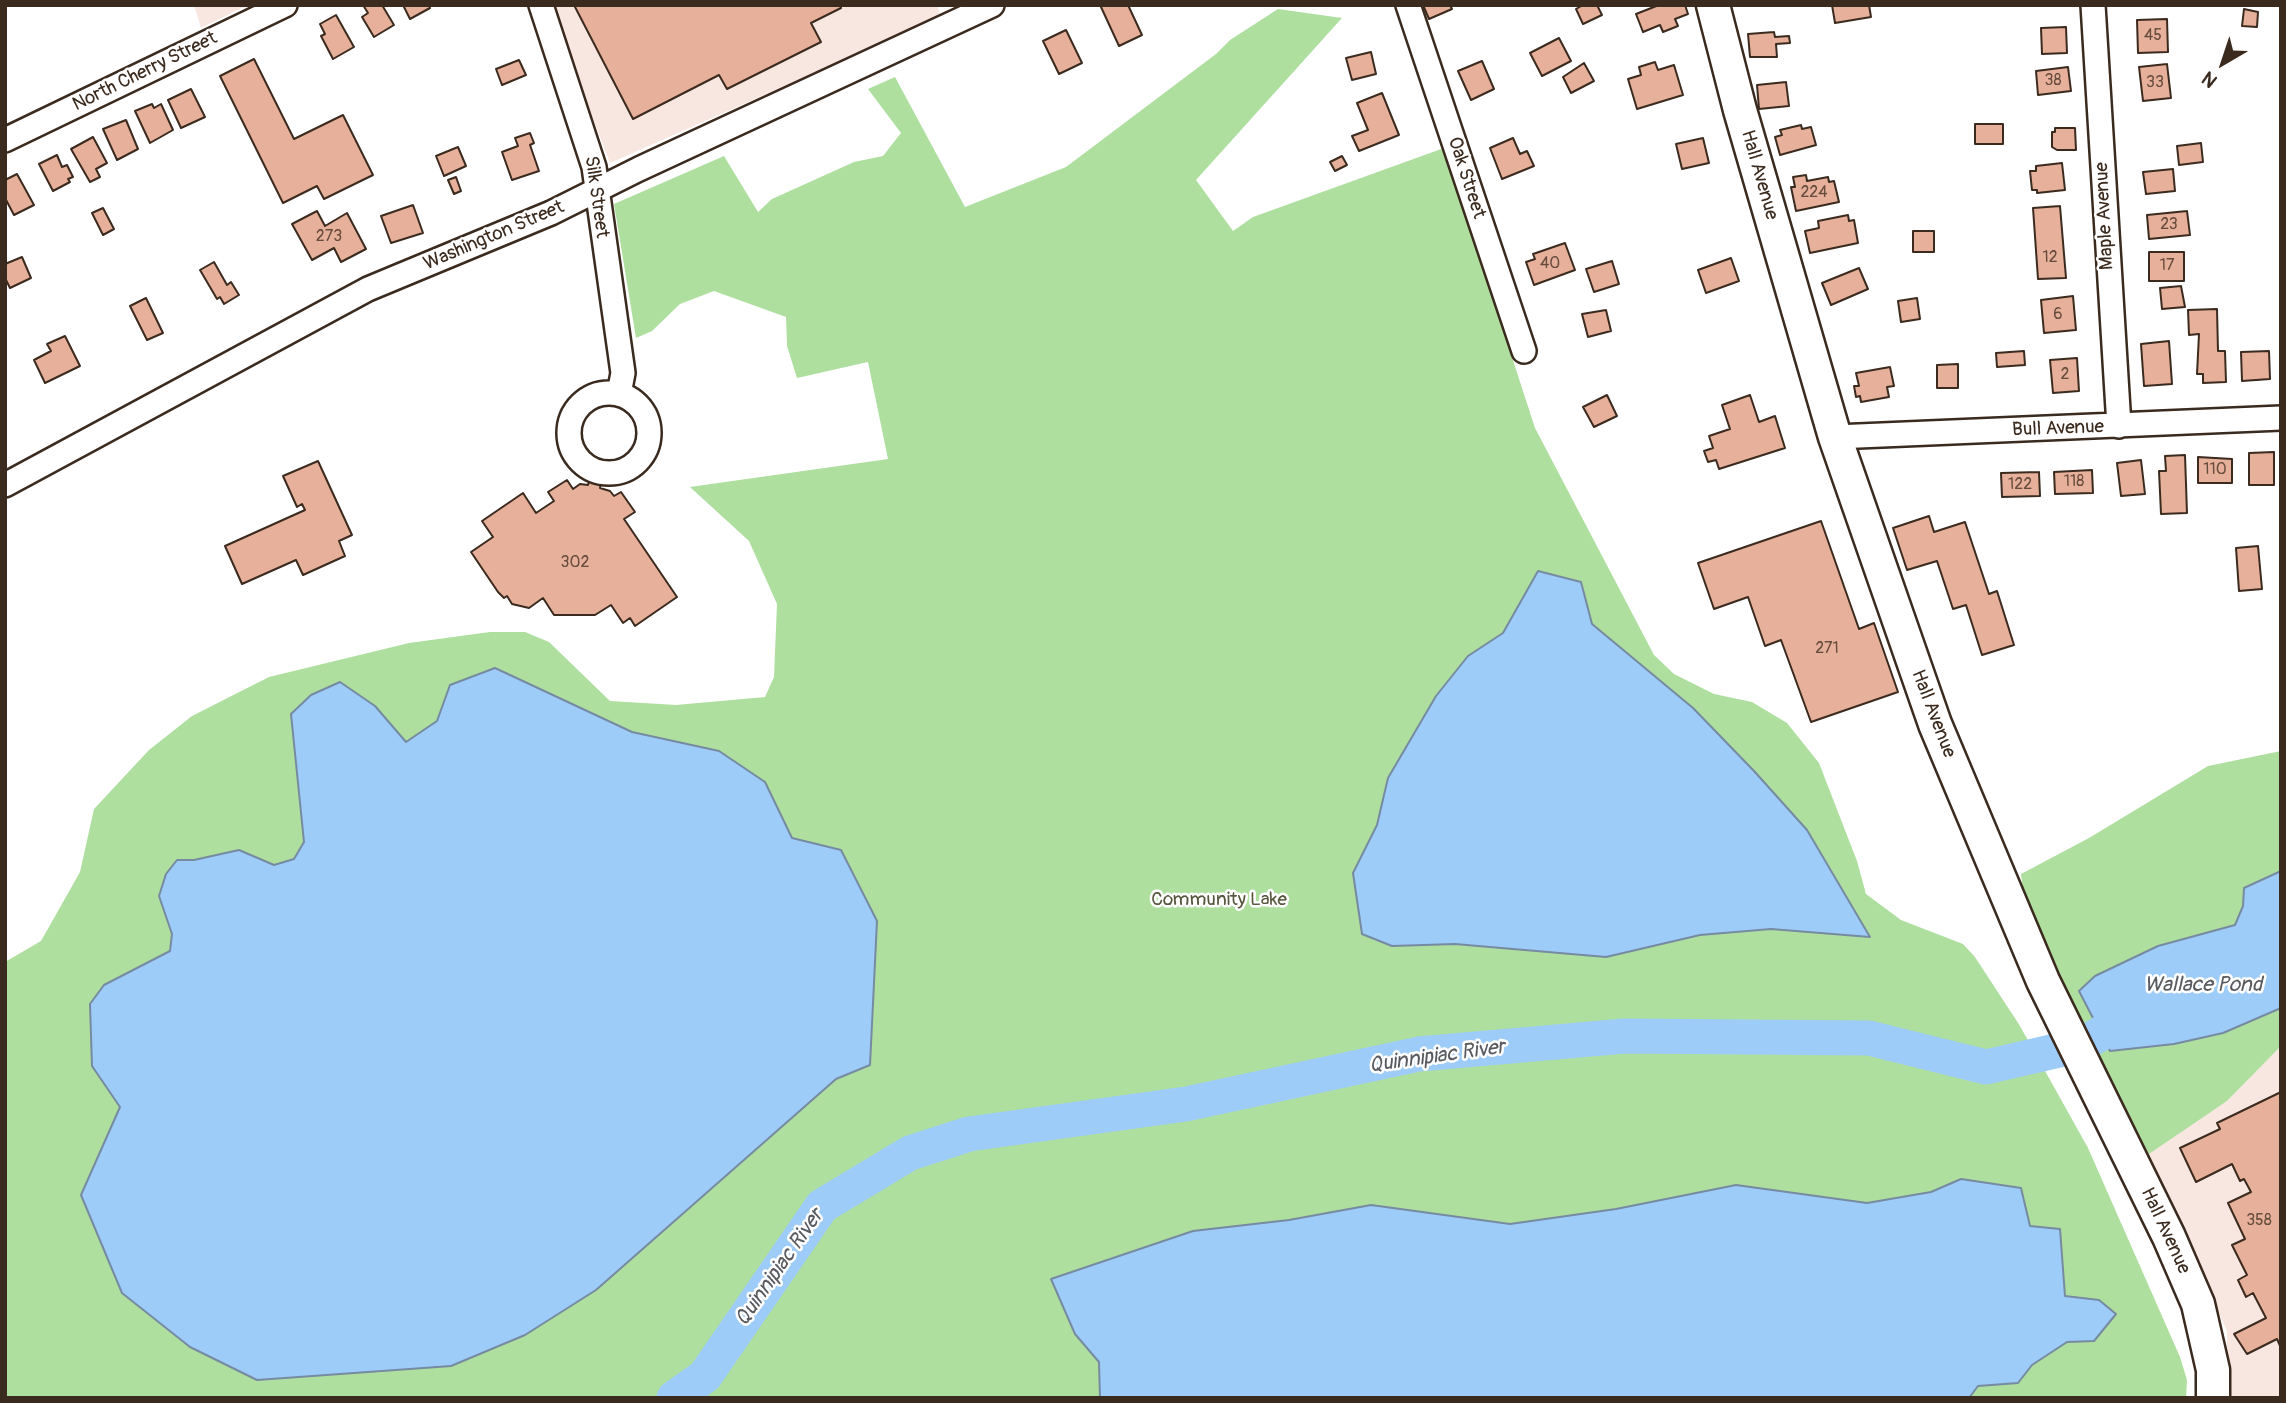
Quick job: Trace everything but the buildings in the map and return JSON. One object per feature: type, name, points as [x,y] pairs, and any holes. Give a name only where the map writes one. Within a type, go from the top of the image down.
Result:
[{"type":"main road","name":"Hall Avenue","points":[[1713,5],[1740,110],[1835,437],[1935,724],[2043,981],[2169,1237],[2198,1304],[2213,1370],[2213,1398]]},
{"type":"street","name":"North Cherry Street","points":[[5,140],[285,5]]},
{"type":"street","name":"Silk Street","points":[[541,5],[591,154],[623,373],[619,394]]},
{"type":"street","name":"Washington Street","points":[[5,485],[368,289],[551,213],[992,5]]},
{"type":"street","name":"Oak Street","points":[[1408,5],[1524,351]]},
{"type":"street","name":"Maple Avenue","points":[[2093,5],[2119,426]]},
{"type":"street","name":"Bull Avenue","points":[[1835,437],[2281,418]]},
{"type":"shaded area","points":[[194,5],[248,5],[201,28]]},
{"type":"shaded area","points":[[549,5],[937,5],[941,17],[610,163]]},
{"type":"shaded area","points":[[2281,1046],[2281,1398],[2227,1398],[2227,1331],[2145,1156],[2227,1101]]},
{"type":"green space","name":"Community Lake","points":[[1278,9],[1342,18],[1196,180],[1233,231],[1253,217],[1444,148],[1535,428],[1654,655],[1674,674],[1714,694],[1752,702],[1787,723],[1819,763],[1857,861],[1866,894],[1901,920],[1963,944],[1975,957],[2020,1026],[2088,1148],[2180,1357],[2187,1380],[2186,1398],[5,1398],[5,962],[41,941],[80,872],[94,809],[149,750],[192,716],[269,677],[409,643],[490,632],[525,632],[549,642],[610,701],[676,705],[765,697],[774,677],[777,604],[749,541],[690,487],[888,459],[868,362],[797,378],[787,346],[786,317],[714,291],[680,304],[652,331],[636,338],[614,204],[724,156],[758,212],[772,199],[854,162],[883,156],[901,133],[868,89],[895,77],[965,207],[1066,167],[1216,54],[1230,40]]},
{"type":"green space","points":[[2281,751],[2281,1046],[2227,1101],[2143,1158],[2026,915],[2021,874],[2089,838],[2208,766]]},
{"type":"water","points":[[1538,571],[1581,582],[1592,624],[1693,708],[1754,771],[1807,830],[1870,937],[1771,929],[1700,935],[1606,957],[1455,944],[1392,946],[1362,934],[1353,873],[1377,825],[1388,778],[1436,696],[1468,656],[1503,633]]},
{"type":"water","points":[[495,668],[632,732],[719,751],[765,782],[792,838],[841,850],[877,921],[870,1065],[836,1079],[596,1290],[525,1335],[451,1366],[257,1380],[190,1347],[122,1293],[81,1195],[120,1107],[92,1066],[90,1004],[104,985],[170,951],[172,934],[159,896],[166,874],[177,860],[194,860],[239,850],[274,865],[294,859],[304,842],[291,714],[311,695],[340,682],[375,706],[406,742],[437,721],[450,685]]},
{"type":"water","name":"Wallace Pond","points":[[2281,871],[2281,1008],[2223,1033],[2174,1044],[2110,1051],[2079,991],[2095,976],[2158,946],[2235,925],[2243,906],[2244,888]]},
{"type":"water","points":[[1961,1179],[2021,1188],[2030,1226],[2060,1229],[2065,1296],[2099,1300],[2116,1314],[2094,1341],[2067,1342],[2032,1365],[2018,1383],[1978,1386],[1969,1398],[1100,1398],[1099,1362],[1075,1334],[1051,1279],[1193,1231],[1289,1220],[1371,1205],[1510,1224],[1616,1209],[1736,1185],[1867,1203],[1931,1192]]},
{"type":"waterway","name":"Quinnipiac River","points":[[674,1398],[705,1376],[822,1206],[910,1153],[969,1134],[1186,1104],[1419,1054],[1625,1036],[1869,1038],[1986,1067],[2081,1045],[2143,1009]]}]
